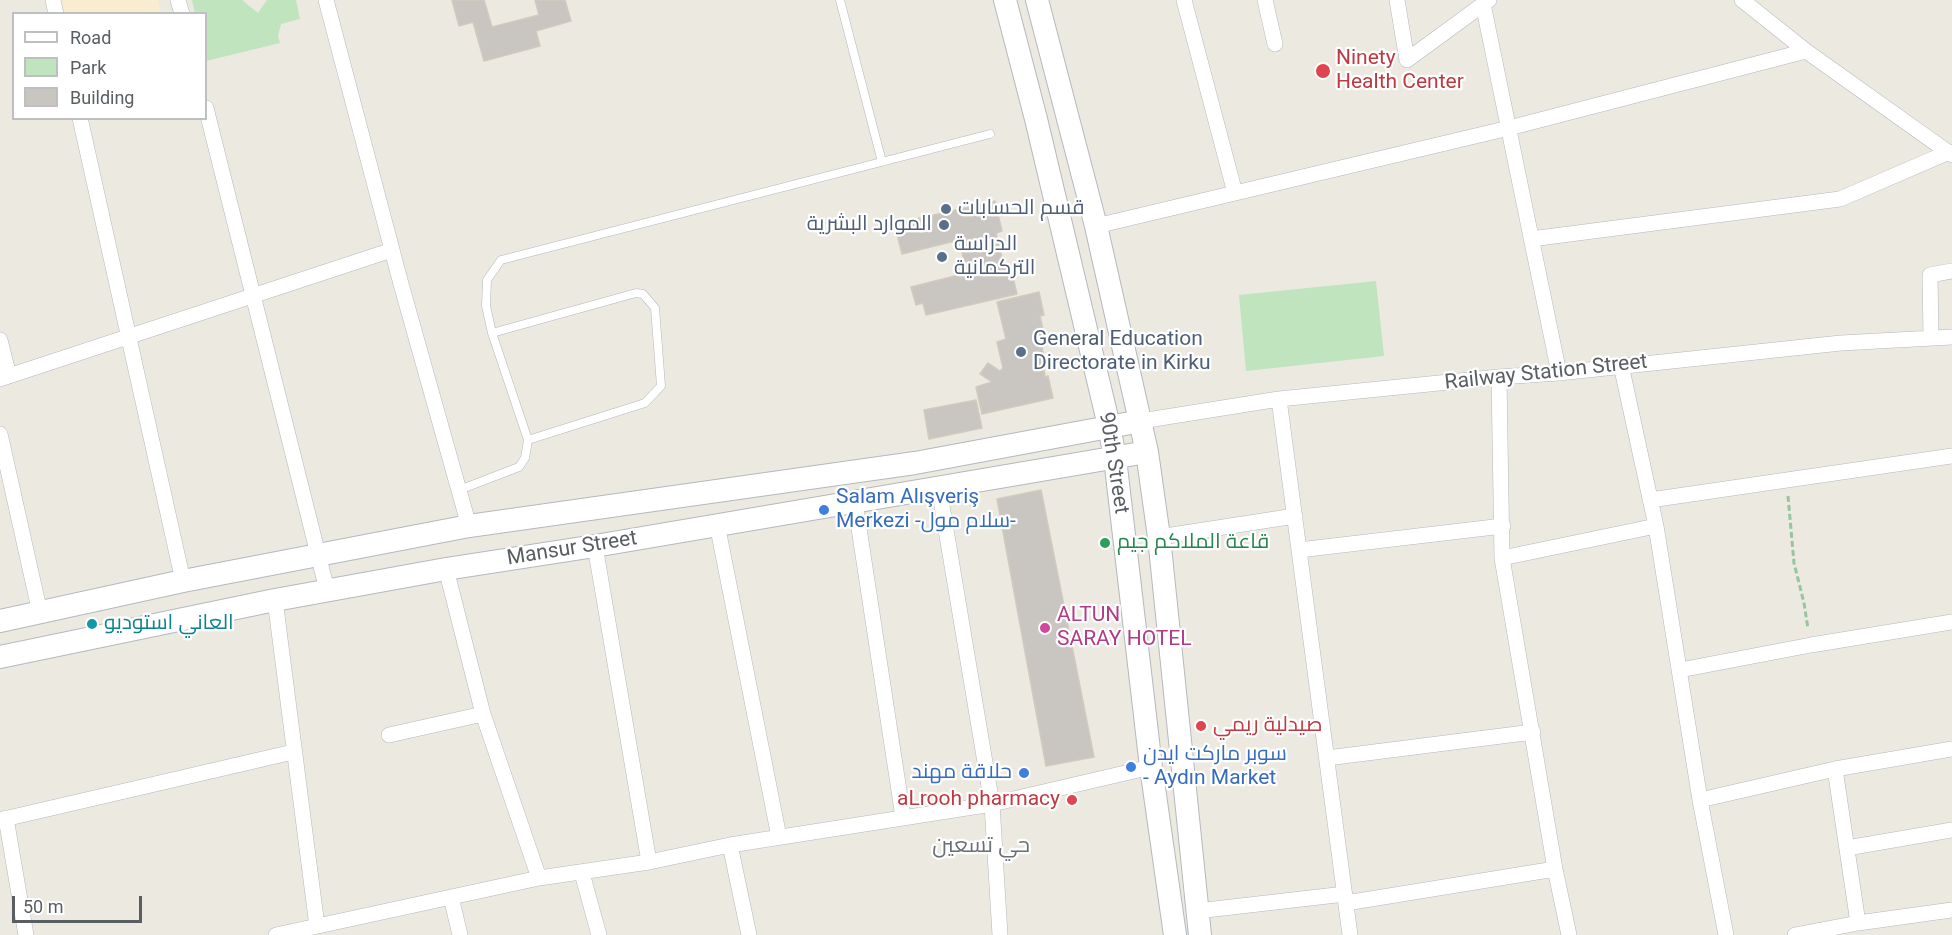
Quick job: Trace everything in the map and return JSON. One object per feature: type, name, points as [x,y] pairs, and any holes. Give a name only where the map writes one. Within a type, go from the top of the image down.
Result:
[{"type":"street","points":[[326,0],[392,250],[469,526]]},
{"type":"street","name":"90th Street","points":[[1005,0],[1036,120],[1115,458],[1151,767],[1175,935]]},
{"type":"street","name":"90th Street","points":[[1037,0],[1096,226],[1147,452],[1159,537],[1200,935]]},
{"type":"street","points":[[1184,0],[1235,193]]},
{"type":"street","points":[[1265,0],[1275,44]]},
{"type":"street","points":[[1396,0],[1407,60],[1486,2],[1509,129],[1559,373]]},
{"type":"street","points":[[1742,0],[1806,51],[1950,154]]},
{"type":"street","points":[[1096,226],[1509,129],[1806,51]]},
{"type":"street","points":[[207,112],[327,590]]},
{"type":"street","points":[[80,120],[183,580]]},
{"type":"street","points":[[1531,239],[1840,199],[1950,154]]},
{"type":"street","points":[[0,340],[4,377],[392,250]]},
{"type":"street","points":[[1931,338],[1930,275],[1952,271]]},
{"type":"street","name":"Railway Station Street","points":[[1141,421],[1279,399],[1559,373],[1841,343],[1952,337]]},
{"type":"street","points":[[1621,365],[1656,526],[1700,800],[1726,935]]},
{"type":"street","points":[[1499,377],[1502,558],[1555,869],[1569,935]]},
{"type":"street","points":[[1279,399],[1350,935]]},
{"type":"street","name":"Mansur Street","points":[[0,621],[183,580],[469,526],[915,463],[1141,421]]},
{"type":"street","points":[[0,434],[40,613]]},
{"type":"street","name":"Mansur Street","points":[[0,657],[275,600],[446,568],[595,546],[1147,452]]},
{"type":"street","points":[[1650,500],[1952,456]]},
{"type":"street","points":[[939,488],[992,804],[1000,935]]},
{"type":"street","points":[[855,502],[903,817]]},
{"type":"street","points":[[1159,537],[1295,516]]},
{"type":"street","points":[[717,524],[779,837]]},
{"type":"street","points":[[1299,550],[1503,526]]},
{"type":"street","points":[[1502,558],[1656,526]]},
{"type":"street","points":[[595,546],[649,862]]},
{"type":"street","points":[[446,568],[483,714],[540,878]]},
{"type":"street","points":[[275,600],[317,926]]},
{"type":"street","points":[[1680,670],[1811,645],[1952,622]]},
{"type":"street","points":[[389,735],[483,714]]},
{"type":"street","points":[[1326,758],[1533,732]]},
{"type":"street","points":[[1700,800],[1835,769],[1952,749]]},
{"type":"street","points":[[26,935],[3,819],[293,752]]},
{"type":"street","points":[[276,935],[540,878],[649,862],[730,845],[992,804],[1151,767]]},
{"type":"street","points":[[1835,769],[1858,923]]},
{"type":"street","points":[[1847,848],[1952,830]]},
{"type":"street","points":[[730,845],[749,935]]},
{"type":"street","points":[[1197,911],[1345,898],[1555,869]]},
{"type":"street","points":[[582,873],[599,935]]},
{"type":"street","points":[[451,897],[460,935]]},
{"type":"street","points":[[1795,935],[1858,923],[1952,910]]},
{"type":"lane","points":[[840,0],[882,162]]},
{"type":"lane","points":[[459,490],[519,467],[525,458],[528,440],[492,333],[486,306],[487,280],[501,260],[990,134]]},
{"type":"lane","points":[[492,333],[636,293],[643,294],[655,308],[660,386],[645,403],[528,440]]},
{"type":"path","points":[[1787,481],[1794,563],[1811,645]]},
{"type":"green space","points":[[192,0],[242,0],[258,13],[267,0],[296,0],[300,19],[281,24],[278,36],[280,43],[207,61],[207,12],[195,12]]},
{"type":"green space","points":[[1376,281],[1384,356],[1246,371],[1239,295]]},
{"type":"sand","points":[[61,0],[158,0],[161,12],[65,12]]},
{"type":"building","points":[[452,0],[484,0],[492,27],[539,15],[535,0],[565,0],[571,21],[536,31],[540,46],[484,61],[473,22],[459,26]]},
{"type":"building","points":[[995,201],[1002,231],[996,233],[1004,266],[1010,265],[1017,294],[926,315],[923,303],[916,305],[911,287],[967,273],[959,240],[902,254],[897,234],[905,231],[903,222]]},
{"type":"building","name":"General Education Directorate in Kirku","points":[[1039,292],[1044,315],[1040,316],[1045,339],[1040,340],[1046,364],[1043,365],[1053,398],[982,414],[976,387],[992,382],[980,374],[988,363],[1000,371],[1003,368],[997,342],[1006,339],[997,302]]},
{"type":"building","points":[[976,400],[982,428],[929,439],[924,410]]},
{"type":"building","name":"ALTUN SARAY HOTEL","points":[[1041,490],[1094,757],[1046,766],[997,499]]},
{"type":"place","name":"Ninety Health Center","points":[[1323,71]]},
{"type":"place","name":"قسم الحسابات","points":[[946,209]]},
{"type":"place","name":"الموارد البشرية","points":[[944,225]]},
{"type":"place","name":"الدراسة التركمانية","points":[[942,257]]},
{"type":"place","name":"General Education Directorate in Kirku","points":[[1021,352]]},
{"type":"place","name":"Salam Alışveriş Merkezi -سلام مول-","points":[[824,510]]},
{"type":"place","name":"قاعة الملاكم جيم","points":[[1105,543]]},
{"type":"place","name":"العاني استوديو","points":[[92,624]]},
{"type":"place","name":"ALTUN SARAY HOTEL","points":[[1045,628]]},
{"type":"place","name":"صيدلية ريمي","points":[[1201,726]]},
{"type":"place","name":"سوبر ماركت ايدن - Aydın Market","points":[[1131,767]]},
{"type":"place","name":"حلاقة مهند","points":[[1024,773]]},
{"type":"place","name":"aLrooh pharmacy","points":[[1072,800]]},
{"type":"district","name":"حي تسعين","points":[[981,846]]}]
